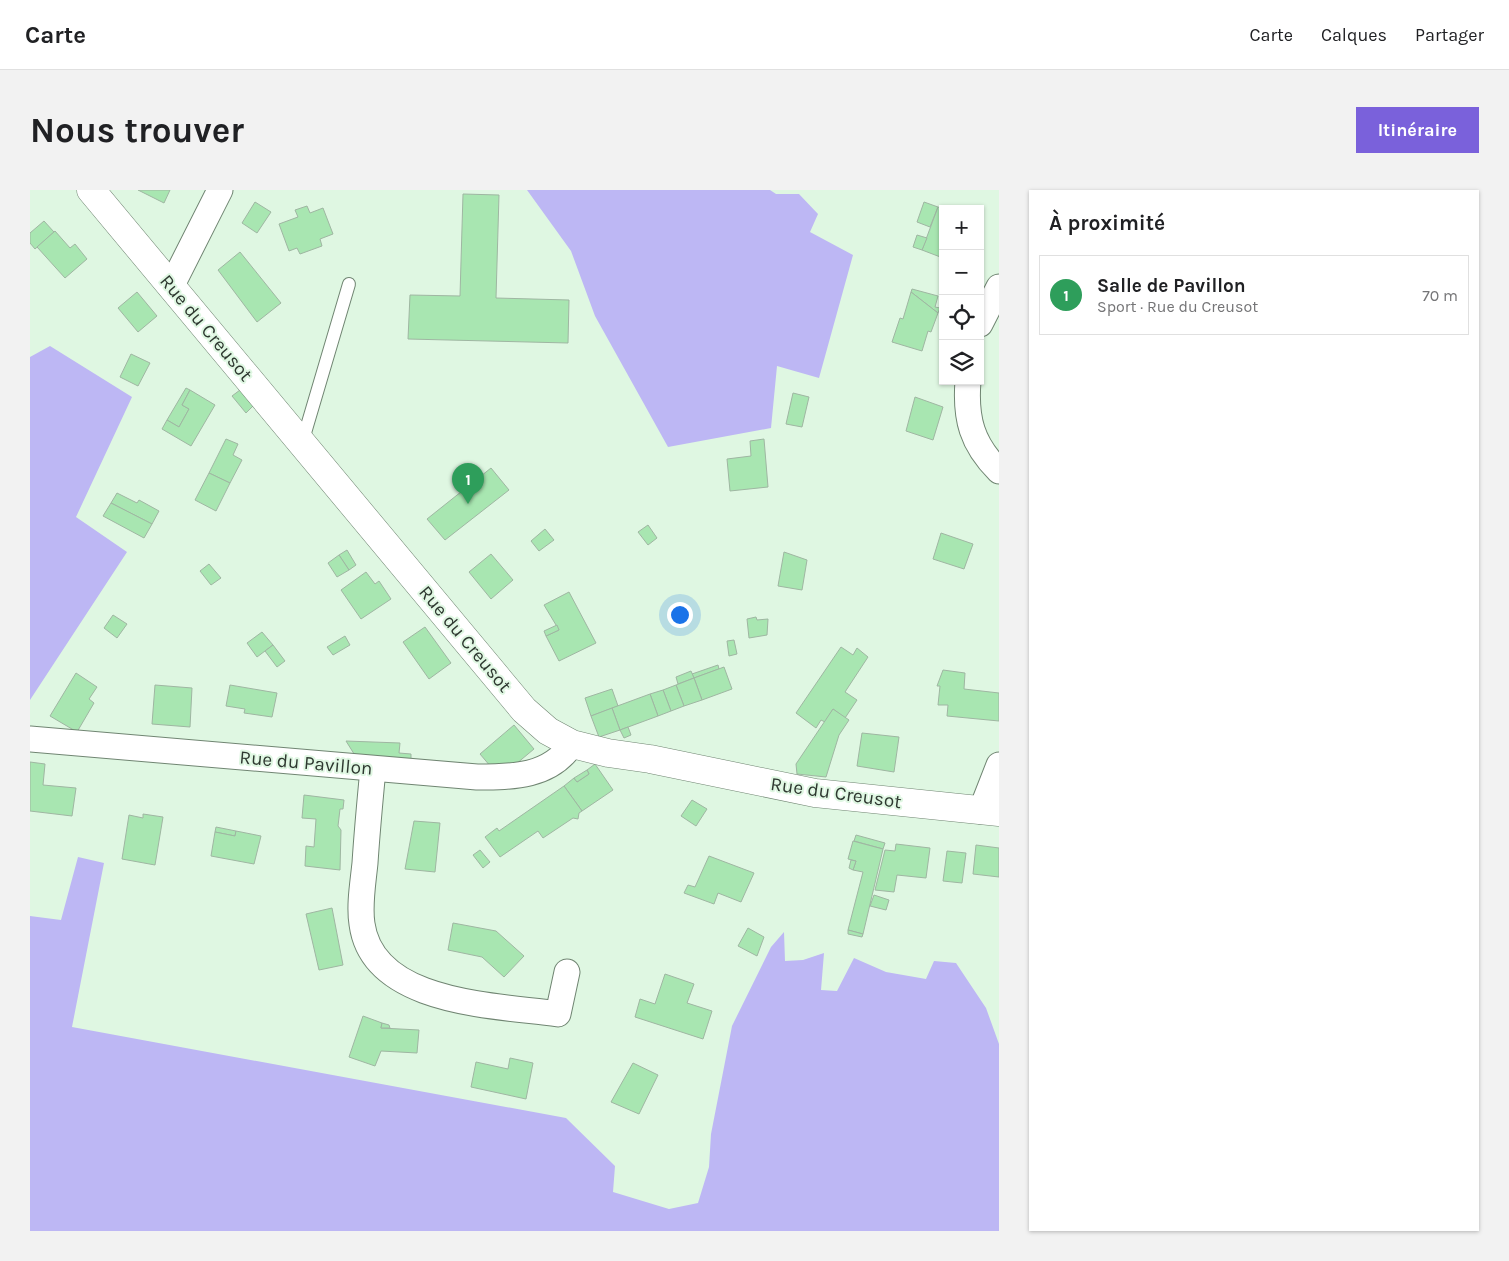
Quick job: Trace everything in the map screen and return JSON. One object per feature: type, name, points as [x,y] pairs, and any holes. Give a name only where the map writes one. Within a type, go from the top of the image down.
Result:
[{"type":"street","name":"Rue du Creusot","points":[[91,190],[524,710],[548,731],[572,744],[608,753],[650,759],[815,793],[990,811]]},
{"type":"street","points":[[172,287],[220,190]]},
{"type":"street","points":[[984,316],[999,287]]},
{"type":"street","points":[[968,385],[966,402],[971,431],[987,459],[999,471]]},
{"type":"street","name":"Rue du Pavillon","points":[[30,739],[373,769],[501,777],[525,774],[548,767],[562,758],[572,744]]},
{"type":"street","points":[[990,811],[999,766]]},
{"type":"street","points":[[373,769],[362,892],[362,925],[371,950],[384,966],[409,986],[442,997],[558,1014],[567,972]]},
{"type":"lane","points":[[302,443],[349,284]]},
{"type":"shaded area","points":[[527,190],[770,190],[776,194],[799,194],[818,214],[810,232],[853,255],[819,378],[777,366],[771,428],[668,447],[595,316],[571,251]]},
{"type":"shaded area","points":[[50,346],[132,397],[76,517],[127,552],[30,700],[30,357]]},
{"type":"shaded area","points":[[78,857],[104,863],[72,1027],[566,1118],[615,1166],[613,1192],[669,1209],[698,1203],[709,1167],[711,1134],[732,1026],[771,947],[784,932],[785,961],[803,960],[824,953],[821,990],[837,991],[854,958],[886,972],[926,979],[934,961],[956,963],[986,1008],[999,1044],[999,1231],[30,1231],[30,916],[61,920]]},
{"type":"building","points":[[138,190],[170,190],[164,203]]},
{"type":"building","points":[[463,194],[499,195],[496,298],[569,300],[568,343],[408,339],[410,295],[460,296]]},
{"type":"building","points":[[255,202],[271,212],[257,233],[242,223]]},
{"type":"building","points":[[924,202],[938,207],[930,227],[917,222]]},
{"type":"building","points":[[307,206],[310,213],[323,208],[333,234],[320,239],[322,246],[300,254],[297,248],[289,251],[279,224],[298,217],[295,210]]},
{"type":"building","points":[[938,207],[939,256],[922,250]]},
{"type":"building","points":[[44,221],[54,232],[35,249],[30,243],[30,233]]},
{"type":"building","points":[[55,231],[70,248],[75,244],[87,259],[65,278],[37,247]]},
{"type":"building","points":[[917,235],[927,238],[922,250],[913,247]]},
{"type":"building","points":[[240,252],[281,303],[257,322],[218,270]]},
{"type":"building","points":[[912,289],[938,296],[935,307],[939,308],[938,313],[911,292]]},
{"type":"building","points":[[137,292],[157,316],[138,332],[118,308]]},
{"type":"building","points":[[911,292],[938,313],[931,332],[928,331],[922,351],[892,342],[900,318],[903,319]]},
{"type":"building","points":[[131,354],[150,363],[138,386],[120,377]]},
{"type":"building","points":[[186,388],[190,390],[182,405],[189,409],[179,427],[167,420]]},
{"type":"building","points":[[190,390],[215,405],[191,446],[162,429],[167,420],[179,427],[189,409],[182,405]]},
{"type":"building","points":[[240,390],[253,406],[246,413],[232,396]]},
{"type":"building","points":[[793,393],[809,397],[802,427],[786,424]]},
{"type":"building","points":[[915,397],[943,407],[933,440],[906,431]]},
{"type":"building","points":[[226,439],[238,444],[233,455],[242,460],[230,483],[209,473]]},
{"type":"building","points":[[764,439],[768,487],[730,491],[727,459],[751,456],[750,441]]},
{"type":"building","points":[[491,468],[509,490],[445,540],[427,519]]},
{"type":"building","points":[[209,473],[230,483],[216,511],[195,500]]},
{"type":"building","points":[[117,493],[137,503],[139,500],[159,511],[152,524],[111,503]]},
{"type":"building","points":[[111,503],[152,524],[144,538],[103,516]]},
{"type":"building","points":[[648,525],[657,538],[648,545],[638,532]]},
{"type":"building","points":[[545,529],[554,540],[539,551],[531,541]]},
{"type":"building","points":[[941,533],[973,544],[964,569],[933,559]]},
{"type":"building","points":[[347,550],[356,565],[349,570],[339,555]]},
{"type":"building","points":[[784,552],[807,560],[802,590],[778,586]]},
{"type":"building","points":[[491,554],[513,580],[491,599],[469,572]]},
{"type":"building","points":[[339,555],[349,570],[337,577],[328,563]]},
{"type":"building","points":[[209,564],[221,578],[211,585],[200,571]]},
{"type":"building","points":[[366,572],[375,584],[379,581],[391,599],[361,619],[341,590]]},
{"type":"building","points":[[569,592],[596,643],[559,661],[546,636],[559,630],[544,605]]},
{"type":"building","points":[[113,615],[127,624],[117,638],[104,628]]},
{"type":"building","points":[[756,617],[757,620],[768,619],[767,635],[749,638],[747,619]]},
{"type":"building","points":[[557,625],[559,630],[546,636],[544,631]]},
{"type":"building","points":[[425,627],[451,663],[429,679],[403,642]]},
{"type":"building","points":[[262,632],[273,645],[257,657],[247,643]]},
{"type":"building","points":[[345,636],[350,645],[333,655],[327,647]]},
{"type":"building","points":[[734,640],[737,654],[729,656],[727,641]]},
{"type":"building","points":[[273,645],[285,661],[277,667],[265,651]]},
{"type":"building","points":[[841,647],[853,655],[857,648],[868,657],[845,692],[857,700],[845,718],[833,709],[825,722],[821,720],[816,728],[796,713]]},
{"type":"building","points":[[718,665],[719,669],[694,678],[692,674]]},
{"type":"building","points":[[724,667],[732,689],[702,700],[694,678]]},
{"type":"building","points":[[943,670],[965,673],[964,689],[999,693],[999,721],[947,716],[948,705],[938,705],[940,686],[937,686]]},
{"type":"building","points":[[691,671],[694,678],[678,684],[676,677]]},
{"type":"building","points":[[76,673],[97,687],[89,699],[94,703],[77,732],[50,716]]},
{"type":"building","points":[[694,678],[702,700],[684,706],[676,685]]},
{"type":"building","points":[[155,685],[192,688],[190,727],[152,724]]},
{"type":"building","points":[[230,685],[277,693],[272,717],[244,713],[245,709],[226,706]]},
{"type":"building","points":[[676,685],[684,706],[671,711],[663,690]]},
{"type":"building","points":[[612,689],[618,706],[591,716],[585,698]]},
{"type":"building","points":[[663,690],[671,711],[658,716],[650,694]]},
{"type":"building","points":[[650,694],[658,716],[620,730],[612,708]]},
{"type":"building","points":[[612,708],[620,730],[599,737],[591,716]]},
{"type":"building","points":[[833,709],[849,720],[839,735],[826,777],[797,774],[796,764]]},
{"type":"building","points":[[514,725],[534,749],[516,764],[491,767],[480,754]]},
{"type":"building","points":[[628,727],[631,735],[624,738],[620,730]]},
{"type":"building","points":[[862,733],[899,737],[894,772],[857,766]]},
{"type":"building","points":[[346,741],[400,743],[399,753],[411,754],[411,761],[356,757]]},
{"type":"building","points":[[30,762],[45,764],[43,785],[76,788],[72,816],[30,811]]},
{"type":"building","points":[[595,764],[613,790],[582,811],[564,786],[574,778],[577,782],[589,774],[587,770]]},
{"type":"building","points":[[587,770],[589,774],[577,782],[574,778]]},
{"type":"building","points":[[564,786],[582,811],[579,813],[578,819],[573,818],[543,838],[538,831],[500,857],[485,837],[497,828],[499,831]]},
{"type":"building","points":[[304,795],[344,800],[343,809],[340,809],[338,826],[341,830],[340,870],[305,866],[306,846],[314,847],[316,819],[302,818]]},
{"type":"building","points":[[692,800],[707,809],[696,826],[681,816]]},
{"type":"building","points":[[143,814],[163,817],[155,865],[122,859],[129,815],[143,818]]},
{"type":"building","points":[[414,821],[440,823],[435,872],[405,869]]},
{"type":"building","points":[[216,827],[236,831],[235,836],[215,832]]},
{"type":"building","points":[[236,831],[261,836],[254,864],[211,856],[215,832],[235,836]]},
{"type":"building","points":[[856,835],[885,843],[883,849],[854,841]]},
{"type":"building","points":[[853,841],[883,849],[863,934],[848,930],[863,872],[853,870],[856,861],[848,859]]},
{"type":"building","points":[[896,844],[930,848],[926,878],[897,875],[894,892],[875,890],[885,850],[895,851]]},
{"type":"building","points":[[976,845],[999,848],[999,877],[973,874]]},
{"type":"building","points":[[480,850],[490,862],[483,868],[473,855]]},
{"type":"building","points":[[947,851],[966,853],[962,883],[943,881]]},
{"type":"building","points":[[709,856],[754,873],[741,902],[718,893],[714,904],[684,893],[688,885],[695,887]]},
{"type":"building","points":[[851,860],[856,861],[853,870],[849,868]]},
{"type":"building","points":[[874,895],[889,900],[886,910],[870,906]]},
{"type":"building","points":[[332,908],[343,965],[319,970],[306,914]]},
{"type":"building","points":[[453,923],[496,931],[524,956],[504,977],[482,957],[448,950]]},
{"type":"building","points":[[748,928],[764,937],[757,956],[738,946]]},
{"type":"building","points":[[848,930],[863,934],[862,937],[848,934]]},
{"type":"building","points":[[665,974],[694,984],[687,1003],[712,1011],[703,1039],[635,1017],[640,999],[655,1004]]},
{"type":"building","points":[[363,1016],[382,1023],[381,1028],[419,1030],[417,1053],[381,1051],[375,1066],[349,1057]]},
{"type":"building","points":[[382,1023],[389,1025],[390,1028],[381,1028]]},
{"type":"building","points":[[510,1058],[533,1063],[526,1099],[471,1087],[476,1062],[508,1069]]},
{"type":"building","points":[[633,1063],[658,1075],[639,1114],[611,1102]]},
{"type":"place","name":"Salle de Pavillon","points":[[468,504]]}]
